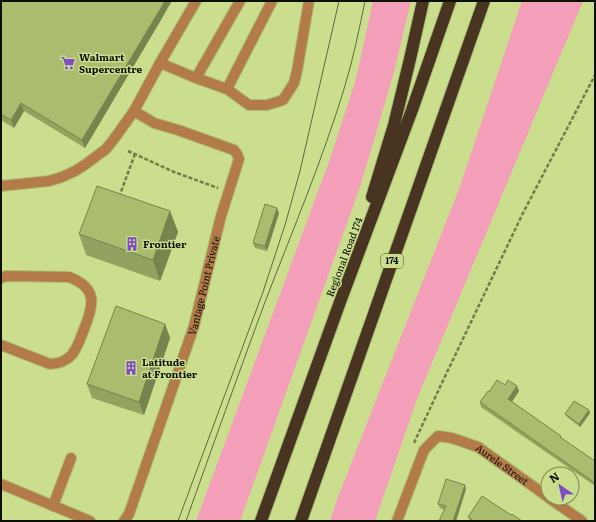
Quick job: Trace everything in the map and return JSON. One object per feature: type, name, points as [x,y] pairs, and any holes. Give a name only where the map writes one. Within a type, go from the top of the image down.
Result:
[{"type":"highway","points":[[340,302],[394,125],[423,1]]},
{"type":"highway","name":"Regional Road 174","points":[[261,521],[340,302],[412,110],[450,1]]},
{"type":"highway","name":"174","points":[[301,521],[484,1]]},
{"type":"street","points":[[1,186],[49,181],[62,177],[86,164],[106,149],[134,111],[160,62],[196,1]]},
{"type":"street","points":[[196,78],[240,1]]},
{"type":"street","points":[[226,89],[272,1]]},
{"type":"street","points":[[160,62],[226,89],[249,105],[267,105],[283,100],[294,83],[309,1]]},
{"type":"street","name":"Vantage Point Private","points":[[124,521],[129,514],[194,326],[220,221],[239,159],[234,150],[154,123],[134,111]]},
{"type":"street","points":[[1,278],[6,276],[69,277],[78,280],[88,290],[91,296],[92,308],[73,354],[66,360],[57,364],[50,364],[1,345]]},
{"type":"street","name":"Aurele Street","points":[[397,521],[424,450],[438,436],[452,438],[478,448],[540,492]]},
{"type":"street","points":[[53,506],[71,458]]},
{"type":"street","points":[[1,484],[90,521]]},
{"type":"street","name":"Aurele Street","points":[[560,506],[582,521]]},
{"type":"path","points":[[412,449],[440,386],[523,213],[595,75]]},
{"type":"path","points":[[128,151],[174,172],[229,192]]},
{"type":"path","points":[[119,197],[134,154]]},
{"type":"shaded area","points":[[373,1],[411,1],[394,72],[361,184],[240,521],[196,521],[330,159],[356,79]]},
{"type":"shaded area","points":[[522,1],[583,1],[417,399],[375,521],[330,521],[338,497],[459,189]]},
{"type":"building","name":"Walmart Supercentre","points":[[1,1],[165,1],[82,140],[21,103],[11,120],[1,114]]},
{"type":"building","points":[[97,186],[170,211],[153,260],[79,234]]},
{"type":"building","points":[[265,204],[277,208],[265,246],[253,243]]},
{"type":"building","name":"Latitude at Frontier","points":[[116,306],[165,324],[139,402],[87,384]]},
{"type":"building","points":[[497,380],[505,385],[508,380],[517,386],[508,399],[595,461],[595,483],[580,472],[580,466],[571,466],[480,402],[488,391],[489,392]]},
{"type":"building","points":[[574,401],[589,410],[579,424],[565,414]]},
{"type":"building","points":[[446,479],[465,485],[453,521],[439,521],[446,506],[438,504]]},
{"type":"building","points":[[482,496],[522,521],[474,521],[468,517]]},
{"type":"tram line","points":[[178,521],[263,292],[285,225],[300,171],[339,1]]},
{"type":"tram line","points":[[186,521],[265,302],[326,143],[347,78],[356,45],[365,1]]},
{"type":"place","name":"Walmart Supercentre","points":[[68,63]]},
{"type":"place","name":"Frontier","points":[[132,244]]},
{"type":"place","name":"Latitude at Frontier","points":[[131,368]]}]
